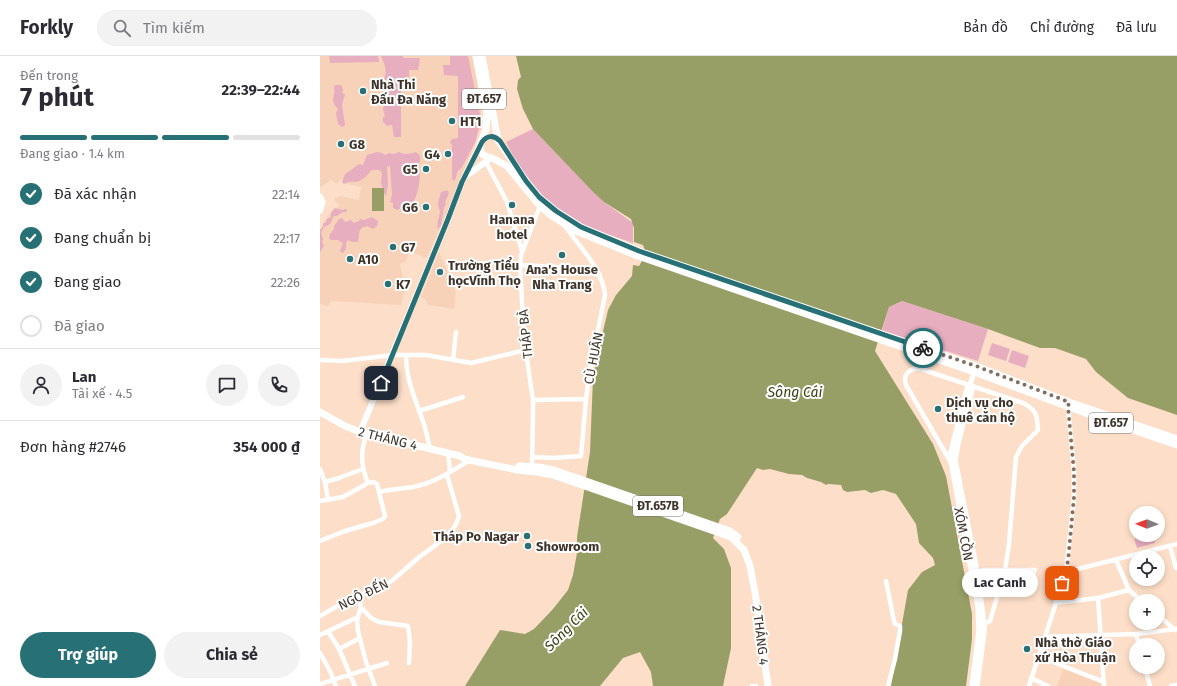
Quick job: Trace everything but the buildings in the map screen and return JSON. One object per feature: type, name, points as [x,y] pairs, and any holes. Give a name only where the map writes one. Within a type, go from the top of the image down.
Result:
[{"type":"main road","name":"ĐT.657","points":[[476,56],[487,114],[486,129],[480,149],[489,159],[507,166],[540,206],[579,233],[975,369],[1119,423],[1177,440]]},
{"type":"main road","name":"ĐT.657","points":[[482,56],[500,142],[518,170],[539,197],[581,227],[638,253]]},
{"type":"main road","points":[[489,92],[494,116],[503,141],[518,170]]},
{"type":"main road","points":[[363,433],[392,355],[462,182],[481,144],[486,138],[496,138],[500,142],[500,153],[489,159],[469,174],[462,182]]},
{"type":"main road","name":"2 THÁNG 4","points":[[320,412],[345,426],[363,433],[460,456],[464,459],[517,470],[554,473]]},
{"type":"main road","name":"ĐT.657","points":[[1156,435],[1177,445]]},
{"type":"main road","name":"2 THÁNG 4","points":[[460,456],[464,455],[518,466],[532,466],[728,536],[738,543],[749,557],[768,686]]},
{"type":"street","points":[[489,159],[506,202],[522,252]]},
{"type":"street","points":[[320,196],[323,202],[320,211]]},
{"type":"street","name":"THÁP BÀ","points":[[532,466],[532,400],[524,339],[520,265],[522,252],[540,206]]},
{"type":"street","name":"CÙ HUÂN","points":[[533,457],[553,458],[581,456],[590,370],[605,295],[604,285],[600,275],[564,224]]},
{"type":"street","points":[[575,240],[575,235],[579,233]]},
{"type":"street","points":[[520,265],[556,267],[600,275]]},
{"type":"street","points":[[453,360],[456,332]]},
{"type":"street","points":[[320,360],[349,360],[392,355],[432,355],[476,363],[526,350]]},
{"type":"street","points":[[406,355],[410,387],[430,449]]},
{"type":"street","points":[[953,460],[906,385],[905,378],[911,370],[918,368],[970,385],[1030,407],[1036,414],[1038,430],[1022,446],[1016,457],[1009,544],[1004,572],[990,620],[984,624]]},
{"type":"street","name":"XÓM CỒN","points":[[975,369],[970,385],[967,389],[950,452],[953,460],[984,624],[977,686]]},
{"type":"street","points":[[419,411],[464,397]]},
{"type":"street","points":[[532,400],[586,398]]},
{"type":"street","points":[[1029,686],[1066,572],[1068,561],[1074,491],[1074,472],[1068,404]]},
{"type":"street","points":[[363,433],[363,469],[368,483]]},
{"type":"street","name":"NGÔ ĐẾN","points":[[320,616],[358,596],[387,584],[443,539],[455,526],[458,520],[458,512],[449,473],[448,453]]},
{"type":"street","points":[[379,492],[390,489],[413,487],[449,473],[470,460]]},
{"type":"street","points":[[320,469],[325,482],[328,500]]},
{"type":"street","points":[[325,482],[363,469]]},
{"type":"street","points":[[320,501],[343,497],[368,483],[374,482],[377,484],[384,516],[383,519],[373,523],[344,531],[320,541]]},
{"type":"street","points":[[1066,572],[1177,544]]},
{"type":"street","points":[[1170,546],[1177,568]]},
{"type":"street","points":[[1116,560],[1129,590],[1133,594]]},
{"type":"street","points":[[975,573],[985,574],[1034,571]]},
{"type":"street","name":"XÓM CỒN","points":[[972,686],[979,631],[975,573]]},
{"type":"street","points":[[886,581],[894,621],[895,624],[900,626],[895,658],[888,686]]},
{"type":"street","points":[[1056,603],[1098,598],[1129,590]]},
{"type":"street","points":[[358,596],[361,607],[370,618],[379,622],[408,626],[410,642],[409,663]]},
{"type":"street","points":[[1038,656],[1104,684],[1098,598]]},
{"type":"street","points":[[361,607],[358,617],[360,638],[368,670],[375,686]]},
{"type":"street","points":[[320,635],[358,617]]},
{"type":"street","points":[[1165,621],[1176,630]]},
{"type":"street","points":[[1045,637],[1136,634],[1176,630]]},
{"type":"street","points":[[328,631],[339,649],[355,686]]},
{"type":"street","points":[[1136,634],[1137,638]]},
{"type":"street","points":[[339,649],[360,638]]},
{"type":"street","points":[[320,653],[336,686]]},
{"type":"street","points":[[320,684],[387,663]]},
{"type":"street","points":[[1147,674],[1150,686]]},
{"type":"street","points":[[1031,678],[1048,686]]},
{"type":"street","points":[[1171,686],[1177,685]]},
{"type":"shaded area","points":[[320,56],[472,56],[481,104],[481,128],[427,258],[409,252],[406,261],[400,264],[405,289],[401,305],[331,301],[328,306],[320,304],[320,235],[325,221],[331,211],[339,206],[334,199],[340,196],[359,200],[361,187],[347,184],[341,179],[337,184],[331,180],[320,188]]},
{"type":"shaded area","points":[[329,56],[378,56],[379,62],[330,63]]},
{"type":"shaded area","points":[[381,56],[420,58],[418,70],[409,70],[409,85],[401,85],[401,137],[394,137],[392,125],[387,126],[383,122],[383,117],[385,117],[383,109],[386,98],[384,94],[386,84],[384,78],[386,70]]},
{"type":"shaded area","points":[[450,56],[468,56],[480,115],[479,128],[475,143],[462,167],[457,172],[454,181],[452,179],[452,145],[450,142],[452,139],[458,138],[458,76],[444,75],[443,65],[450,65]]},
{"type":"shaded area","points":[[341,85],[343,90],[342,93],[345,94],[342,105],[345,125],[342,127],[338,124],[336,113],[338,109],[333,101],[334,86]]},
{"type":"shaded area","points":[[533,129],[593,192],[633,223],[633,243],[584,226],[547,201],[535,189],[515,160],[506,142]]},
{"type":"shaded area","points":[[377,152],[385,155],[399,152],[408,154],[416,152],[420,156],[419,185],[413,203],[413,211],[407,213],[402,208],[397,210],[393,208],[393,203],[390,202],[392,195],[390,166],[387,167],[388,184],[386,196],[381,183],[382,173],[380,170],[372,170],[361,180],[356,182],[344,184],[342,182],[345,174],[359,164],[363,165],[367,155]]},
{"type":"shaded area","points":[[447,190],[449,193],[445,202],[446,205],[444,207],[441,225],[438,229],[437,223],[440,210],[438,206],[441,192]]},
{"type":"shaded area","points":[[335,208],[342,210],[346,209],[347,211],[334,216],[330,224],[324,227],[321,233],[324,246],[320,252],[320,230],[323,223],[331,217],[331,213]]},
{"type":"shaded area","points":[[372,217],[378,221],[377,226],[373,229],[367,226],[362,228],[360,230],[358,242],[348,240],[343,253],[340,251],[343,243],[338,240],[329,239],[334,226],[339,219],[342,218],[345,222],[351,220],[354,223],[360,219],[364,220]]},
{"type":"shaded area","name":"Trường Tiểu họcVĩnh Thọ","points":[[439,252],[456,292],[454,309],[428,305],[426,300],[421,297]]},
{"type":"shaded area","points":[[902,301],[988,329],[978,361],[882,331],[889,307]]},
{"type":"shaded area","points":[[992,343],[1010,349],[1006,361],[988,355]]},
{"type":"shaded area","points":[[1012,350],[1029,356],[1025,368],[1008,362]]},
{"type":"shaded area","points":[[1135,542],[1155,542],[1155,543],[1137,548]]},
{"type":"shaded area","points":[[1063,669],[1102,684],[1101,686],[1057,686]]},
{"type":"water","name":"Sông Cái","points":[[516,56],[1177,56],[1177,415],[1128,398],[1096,372],[1086,359],[1055,348],[1040,348],[988,329],[902,301],[889,307],[875,351],[933,444],[946,476],[972,614],[972,639],[966,686],[891,686],[908,590],[922,572],[935,565],[933,558],[919,543],[916,524],[896,494],[883,490],[871,493],[865,490],[847,492],[843,490],[841,485],[826,485],[802,475],[757,468],[727,514],[720,519],[713,538],[724,549],[731,568],[731,648],[723,686],[653,686],[651,672],[640,652],[623,658],[600,686],[465,686],[500,630],[525,634],[534,629],[568,590],[573,575],[577,553],[577,537],[590,452],[593,378],[598,353],[608,310],[616,295],[632,276],[633,265],[639,266],[645,254],[643,245],[634,242],[634,228],[631,219],[604,202],[593,192],[533,129],[523,109],[517,89],[518,80],[521,77]]},
{"type":"water","points":[[372,188],[384,188],[384,211],[372,211]]},
{"type":"way so far","points":[[923,348],[976,366],[1069,402],[1068,407],[1074,472],[1074,497],[1068,561],[1062,583]]},
{"type":"place","name":"Nhà Thi Đấu Đa Năng","points":[[363,91]]},
{"type":"place","name":"HT1","points":[[452,121]]},
{"type":"place","name":"G8","points":[[341,144]]},
{"type":"place","name":"G4","points":[[448,154]]},
{"type":"place","name":"G5","points":[[426,169]]},
{"type":"place","name":"Hanana hotel","points":[[512,205]]},
{"type":"place","name":"G6","points":[[426,207]]},
{"type":"place","name":"G7","points":[[393,247]]},
{"type":"place","name":"Ana's House Nha Trang","points":[[562,255]]},
{"type":"place","name":"A10","points":[[350,259]]},
{"type":"place","name":"Trường Tiểu họcVĩnh Thọ","points":[[440,272]]},
{"type":"place","name":"K7","points":[[388,284]]},
{"type":"place","name":"Dịch vụ cho thuê căn hộ","points":[[938,409]]},
{"type":"place","name":"Tháp Po Nagar","points":[[527,536]]},
{"type":"place","name":"Showroom","points":[[528,546]]},
{"type":"place","name":"Lac Canh","points":[[1062,583]]},
{"type":"place","name":"Nhà thờ Giáo xứ Hòa Thuận","points":[[1027,649]]},
{"type":"route","points":[[381,383],[462,182],[482,142],[489,137],[496,138],[500,141],[526,181],[539,197],[556,211],[581,227],[639,251],[923,348]]}]
